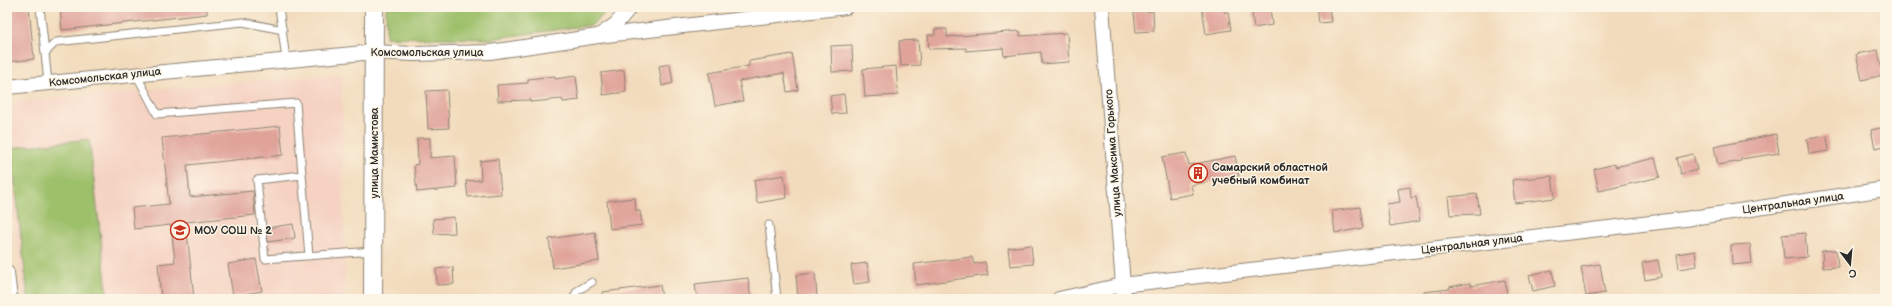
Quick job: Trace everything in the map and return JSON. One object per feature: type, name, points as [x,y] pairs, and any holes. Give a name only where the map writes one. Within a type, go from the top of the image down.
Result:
[{"type":"street","name":"улица Мамистова","points":[[373,299],[374,7]]},
{"type":"street","points":[[598,36],[616,24],[630,7]]},
{"type":"street","name":"Комсомольская улица","points":[[7,87],[286,59],[374,52],[413,54],[490,52],[598,36],[846,7]]},
{"type":"street","name":"улица Максима Горького","points":[[1102,7],[1123,292]]},
{"type":"street","name":"Центральная улица","points":[[1059,299],[1686,219],[1885,190]]},
{"type":"street","points":[[7,273],[10,299]]},
{"type":"lane","points":[[40,7],[48,83]]},
{"type":"lane","points":[[279,7],[286,59]]},
{"type":"lane","points":[[45,53],[56,42],[243,22],[283,30]]},
{"type":"lane","points":[[136,74],[157,114],[296,102],[309,256]]},
{"type":"lane","points":[[302,175],[257,180],[265,259],[373,251]]},
{"type":"lane","points":[[769,225],[777,299]]},
{"type":"lane","points":[[573,299],[577,291],[592,282]]},
{"type":"shaded area","name":"МОУ СОШ № 2","points":[[342,74],[345,299],[23,299],[7,160],[7,102]]},
{"type":"green space","points":[[386,7],[612,7],[592,25],[489,39],[386,37]]},
{"type":"green space","points":[[89,139],[108,299],[28,299],[11,148]]},
{"type":"building","points":[[7,7],[29,7],[34,59],[7,62]]},
{"type":"building","points":[[60,7],[207,7],[207,14],[62,30]]},
{"type":"building","points":[[1202,7],[1224,7],[1224,12],[1228,12],[1231,30],[1206,34]]},
{"type":"building","points":[[1251,7],[1270,7],[1272,25],[1254,28]]},
{"type":"building","points":[[1317,7],[1329,7],[1331,22],[1319,23]]},
{"type":"building","points":[[1153,11],[1154,31],[1136,32],[1134,12]]},
{"type":"building","points":[[935,29],[947,29],[947,37],[1020,31],[1020,36],[1067,33],[1069,62],[1042,64],[1041,52],[1004,56],[1003,48],[966,51],[966,48],[929,49],[928,35],[935,35]]},
{"type":"building","points":[[918,40],[920,65],[901,66],[899,41]]},
{"type":"building","points":[[852,45],[853,71],[832,72],[831,46]]},
{"type":"building","points":[[1878,50],[1883,75],[1862,80],[1856,54]]},
{"type":"building","points":[[792,54],[798,90],[787,92],[784,73],[739,81],[743,101],[715,106],[709,73],[749,66],[749,61]]},
{"type":"building","points":[[670,64],[673,83],[662,86],[659,66]]},
{"type":"building","points":[[896,66],[898,95],[865,97],[863,69]]},
{"type":"building","points":[[624,70],[626,92],[603,95],[601,73]]},
{"type":"building","points":[[555,76],[555,79],[576,76],[579,100],[563,102],[562,99],[531,102],[530,100],[498,101],[497,85],[528,83],[528,79]]},
{"type":"building","points":[[447,90],[449,128],[428,129],[426,91]]},
{"type":"building","points":[[844,94],[846,113],[832,114],[830,96]]},
{"type":"building","points":[[280,126],[283,155],[187,165],[190,197],[253,191],[255,215],[186,222],[194,299],[161,299],[158,264],[175,262],[171,225],[134,229],[132,208],[169,204],[162,138]]},
{"type":"building","points":[[1885,127],[1885,146],[1875,148],[1871,130]]},
{"type":"building","points":[[1776,134],[1779,153],[1741,159],[1741,161],[1718,165],[1714,147]]},
{"type":"building","points":[[1827,136],[1829,151],[1809,154],[1807,139]]},
{"type":"building","points":[[417,138],[430,138],[430,158],[455,156],[457,188],[417,192],[414,165],[418,164]]},
{"type":"building","name":"Самарский областной учебный комбинат","points":[[1186,153],[1189,165],[1235,156],[1239,176],[1191,185],[1193,194],[1170,198],[1162,157]]},
{"type":"building","points":[[1693,154],[1697,170],[1681,174],[1677,158]]},
{"type":"building","points":[[1655,158],[1660,177],[1599,191],[1594,169],[1615,164],[1615,167]]},
{"type":"building","points":[[498,159],[501,194],[468,197],[466,181],[481,180],[480,161]]},
{"type":"building","points":[[784,175],[787,198],[757,203],[754,180]]},
{"type":"building","points":[[1552,176],[1555,198],[1515,203],[1512,180]]},
{"type":"building","points":[[1410,187],[1411,198],[1416,197],[1420,221],[1390,226],[1387,204],[1400,202],[1398,189]]},
{"type":"building","points":[[1477,194],[1480,214],[1450,215],[1448,197]]},
{"type":"building","points":[[635,198],[636,211],[640,211],[642,225],[610,229],[607,201]]},
{"type":"building","points":[[1360,207],[1363,228],[1335,233],[1332,211]]},
{"type":"building","points":[[454,217],[455,233],[434,234],[433,219]]},
{"type":"building","points":[[293,224],[295,238],[268,242],[267,228]]},
{"type":"building","points":[[595,232],[599,261],[553,268],[549,239]]},
{"type":"building","points":[[1805,233],[1807,257],[1784,259],[1782,235]]},
{"type":"building","points":[[1750,244],[1752,263],[1732,265],[1731,245]]},
{"type":"building","points":[[1031,245],[1033,264],[1010,266],[1008,248]]},
{"type":"building","points":[[1836,250],[1838,267],[1823,268],[1822,251]]},
{"type":"building","points":[[1695,251],[1697,266],[1679,269],[1677,254]]},
{"type":"building","points":[[972,257],[974,264],[985,262],[988,275],[916,285],[914,264]]},
{"type":"building","points":[[256,259],[262,291],[233,296],[228,264]]},
{"type":"building","points":[[1658,260],[1661,277],[1645,280],[1642,263]]},
{"type":"building","points":[[867,263],[870,282],[854,284],[851,265]]},
{"type":"building","points":[[1600,264],[1605,293],[1586,296],[1581,267]]},
{"type":"building","points":[[453,267],[454,284],[437,285],[436,269]]},
{"type":"building","points":[[1552,270],[1555,286],[1533,291],[1529,275]]},
{"type":"building","points":[[815,273],[817,297],[798,299],[796,275]]},
{"type":"building","points":[[748,278],[751,299],[697,299],[695,284]]},
{"type":"building","points":[[1505,280],[1507,295],[1484,299],[1425,299],[1424,292],[1450,289],[1449,287],[1470,283],[1471,286]]},
{"type":"building","points":[[660,285],[662,299],[603,299],[603,292]]},
{"type":"place","name":"Самарский областной учебный комбинат","points":[[1198,173]]},
{"type":"place","name":"МОУ СОШ № 2","points":[[180,230]]}]
